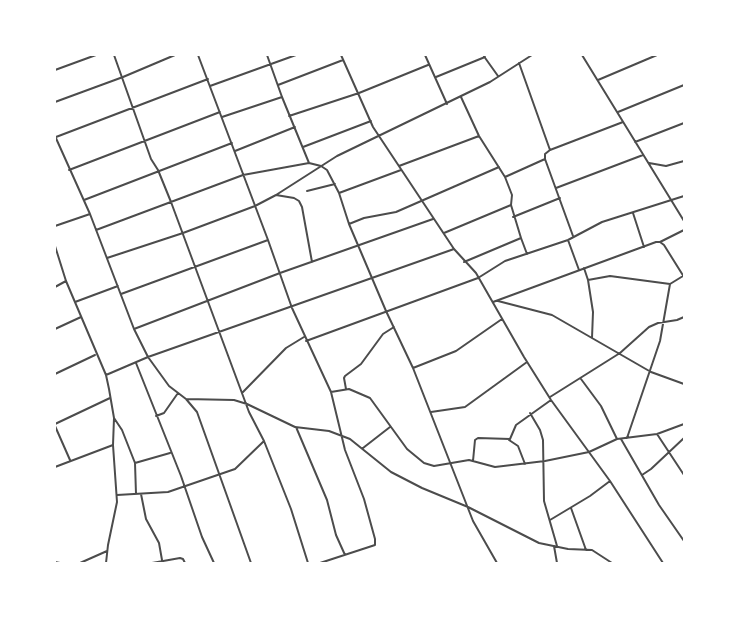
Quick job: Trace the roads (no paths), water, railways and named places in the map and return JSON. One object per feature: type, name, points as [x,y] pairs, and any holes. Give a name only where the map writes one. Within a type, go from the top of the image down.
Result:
[{"type":"street","points":[[55,70],[96,55]]},
{"type":"street","points":[[114,55],[151,159],[158,170],[171,202],[243,392],[249,412],[264,441],[291,509],[308,563]]},
{"type":"street","points":[[55,102],[123,77],[175,55]]},
{"type":"street","points":[[198,55],[235,151],[292,308],[331,392],[345,450],[364,499],[376,543],[320,563]]},
{"type":"street","points":[[267,55],[289,116],[309,162]]},
{"type":"street","points":[[210,86],[296,55]]},
{"type":"street","points":[[341,55],[378,135],[454,249],[478,278],[527,362],[551,399],[610,481],[663,563]]},
{"type":"street","points":[[425,55],[428,65],[436,77],[447,104]]},
{"type":"street","points":[[108,258],[183,233],[255,206],[276,195],[321,166],[378,135],[461,97],[532,55]]},
{"type":"street","points":[[582,55],[684,221]]},
{"type":"street","points":[[597,80],[657,55]]},
{"type":"street","points":[[436,77],[484,56],[498,76]]},
{"type":"street","points":[[278,85],[343,60]]},
{"type":"street","points":[[519,63],[550,150]]},
{"type":"street","points":[[289,116],[359,93],[428,65]]},
{"type":"street","points":[[208,79],[55,137],[90,214],[134,329],[148,357],[169,386],[186,399],[197,412],[251,563]]},
{"type":"street","points":[[618,112],[684,86]]},
{"type":"street","points":[[222,117],[282,97]]},
{"type":"street","points":[[461,97],[479,136],[505,177],[512,195],[511,205],[513,217],[527,254]]},
{"type":"street","points":[[69,170],[220,112]]},
{"type":"street","points":[[303,147],[371,121]]},
{"type":"street","points":[[573,236],[545,159],[546,154],[550,150],[623,122]]},
{"type":"street","points":[[635,142],[684,123]]},
{"type":"street","points":[[235,151],[295,127]]},
{"type":"street","points":[[398,166],[479,136]]},
{"type":"street","points":[[84,200],[158,170],[232,143]]},
{"type":"street","points":[[556,188],[644,155]]},
{"type":"street","points":[[505,177],[545,159]]},
{"type":"street","points":[[649,163],[666,166],[684,161]]},
{"type":"street","points":[[96,230],[243,175],[309,162],[321,166],[327,170],[339,193],[349,224],[386,311],[413,368],[473,521],[497,563]]},
{"type":"street","points":[[349,224],[364,218],[396,212],[499,167]]},
{"type":"street","points":[[339,193],[401,170]]},
{"type":"street","points":[[307,191],[334,184]]},
{"type":"street","points":[[276,195],[294,198],[299,201],[302,207],[312,262]]},
{"type":"street","points":[[306,340],[478,278],[505,261],[568,240],[602,222],[684,196]]},
{"type":"street","points":[[513,217],[560,198]]},
{"type":"street","points":[[444,233],[511,205]]},
{"type":"street","points":[[633,213],[644,247]]},
{"type":"street","points":[[55,226],[90,214]]},
{"type":"street","points":[[134,329],[280,273],[359,247],[434,219]]},
{"type":"street","points":[[493,302],[584,268],[660,242],[684,230]]},
{"type":"street","points":[[464,262],[521,238]]},
{"type":"street","points":[[121,294],[196,268],[268,240]]},
{"type":"street","points":[[568,240],[579,270]]},
{"type":"street","points":[[588,280],[610,276],[670,284],[683,276],[660,242]]},
{"type":"street","points":[[55,246],[56,254],[66,281],[106,375],[114,418],[113,445],[116,495],[106,563]]},
{"type":"street","points":[[106,375],[148,357],[292,308],[454,249]]},
{"type":"street","points":[[584,268],[588,280],[593,312],[592,338]]},
{"type":"street","points":[[55,287],[66,281]]},
{"type":"street","points":[[627,438],[660,341],[670,284]]},
{"type":"street","points":[[75,302],[118,286]]},
{"type":"street","points":[[497,301],[552,315],[620,353],[650,372],[684,384]]},
{"type":"street","points":[[55,329],[82,317]]},
{"type":"street","points":[[508,439],[511,438],[516,425],[530,413],[620,353],[644,330],[663,322],[677,320],[684,317]]},
{"type":"street","points":[[413,368],[456,351],[502,319]]},
{"type":"street","points":[[346,389],[345,376],[361,364],[383,334],[394,327]]},
{"type":"street","points":[[243,392],[254,383],[286,348],[304,336]]},
{"type":"street","points":[[55,374],[96,354]]},
{"type":"street","points":[[431,412],[465,406],[527,362]]},
{"type":"street","points":[[136,363],[170,452],[185,486],[202,537],[214,563]]},
{"type":"street","points":[[581,379],[601,406],[617,439]]},
{"type":"street","points":[[331,392],[346,389],[355,391],[370,398],[390,427],[408,449],[424,463],[434,466],[473,461],[495,466],[545,461],[589,452],[617,439],[657,434],[684,424]]},
{"type":"street","points":[[156,416],[164,413],[178,393]]},
{"type":"street","points":[[70,460],[55,425],[110,398]]},
{"type":"street","points":[[186,399],[234,400],[247,404],[295,427],[329,431],[350,439],[391,472],[422,488],[468,507],[540,543],[577,550],[592,550],[612,563]]},
{"type":"street","points":[[530,413],[542,435],[545,461],[544,501],[556,546],[557,563]]},
{"type":"street","points":[[114,418],[122,430],[135,463],[136,494]]},
{"type":"street","points":[[295,427],[327,500],[336,535],[345,555]]},
{"type":"street","points":[[363,448],[390,427]]},
{"type":"street","points":[[657,434],[668,453],[684,475]]},
{"type":"street","points":[[473,461],[474,442],[478,438],[508,439],[518,446],[525,464]]},
{"type":"street","points":[[642,475],[652,469],[684,438]]},
{"type":"street","points":[[621,439],[659,505],[684,541]]},
{"type":"street","points":[[116,495],[168,492],[219,474],[238,467],[264,441]]},
{"type":"street","points":[[55,467],[70,460],[113,445]]},
{"type":"street","points":[[135,463],[170,452]]},
{"type":"street","points":[[550,520],[571,508],[610,481]]},
{"type":"street","points":[[141,494],[146,519],[159,543],[162,560]]},
{"type":"street","points":[[571,508],[586,550]]},
{"type":"street","points":[[80,563],[107,551]]},
{"type":"street","points":[[152,563],[180,558],[183,559],[185,563]]},
{"type":"street","points":[[55,562],[60,563]]}]
